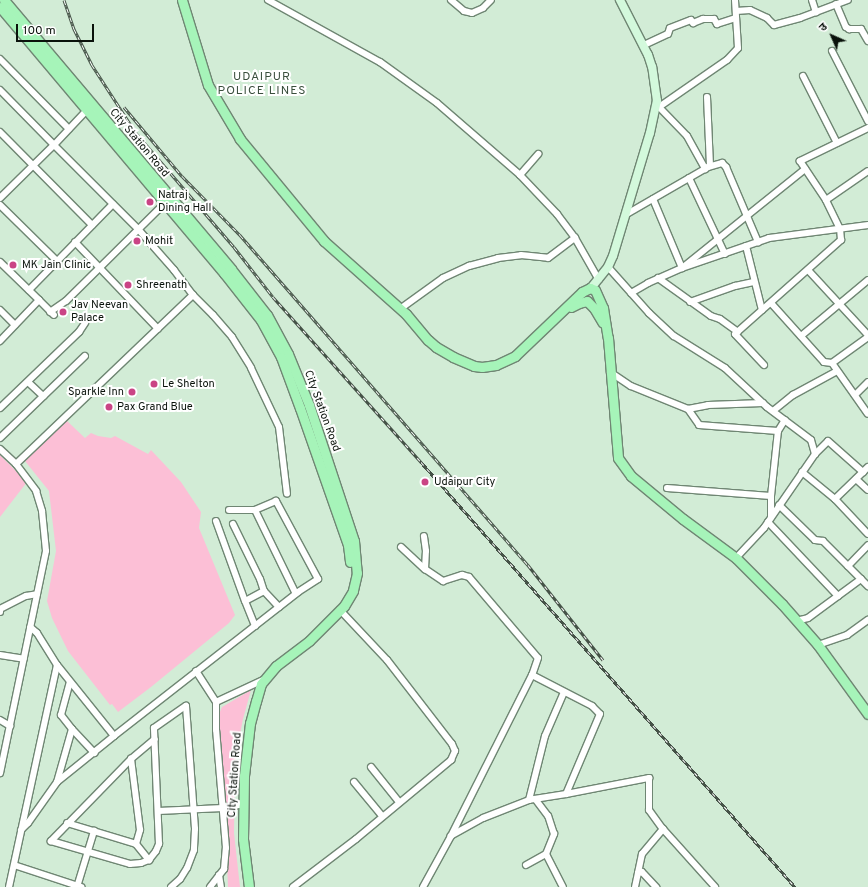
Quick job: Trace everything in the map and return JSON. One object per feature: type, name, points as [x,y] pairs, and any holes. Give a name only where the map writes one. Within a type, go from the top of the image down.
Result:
[{"type":"main road","name":"City Station Road","points":[[4,0],[167,201],[261,320],[273,340],[300,408],[348,544],[351,573],[348,589],[338,604],[310,633],[272,665],[251,699],[245,722],[239,775],[243,839],[249,887]]},
{"type":"main road","points":[[182,0],[208,85],[240,139],[324,241],[400,309],[428,340],[436,346],[465,362],[482,367],[496,365],[510,359],[582,292],[592,288]]},
{"type":"main road","name":"City Station Road","points":[[0,7],[86,111],[231,269],[266,315],[288,354],[303,390],[354,541],[357,573],[353,591],[340,610],[309,641],[276,666],[262,681]]},
{"type":"main road","points":[[559,314],[577,304],[592,300],[594,296],[594,291],[592,288]]},
{"type":"main road","points":[[592,288],[597,292],[602,303],[607,330],[618,458],[631,476],[650,493],[736,558],[782,604],[818,646],[868,714]]},
{"type":"main road","points":[[587,301],[594,308],[607,330]]},
{"type":"main road","name":"City Station Road","points":[[241,804],[238,839],[243,887]]},
{"type":"street","points":[[268,0],[380,62],[437,103],[520,175],[557,214],[575,238],[599,280]]},
{"type":"street","points":[[451,0],[464,11],[472,13],[483,8],[491,0]]},
{"type":"street","points":[[592,288],[608,267],[657,107],[652,67],[644,45],[620,0]]},
{"type":"street","points":[[657,107],[727,60],[738,48],[735,0]]},
{"type":"street","points":[[812,0],[816,12]]},
{"type":"street","points":[[644,45],[668,34],[670,28],[691,20],[693,23],[703,19],[714,19],[717,24],[736,14],[750,10],[767,18],[774,25],[848,0]]},
{"type":"street","points":[[836,4],[846,27],[849,29],[861,29],[868,41]]},
{"type":"street","points":[[832,51],[868,121]]},
{"type":"street","points":[[0,59],[69,129]]},
{"type":"street","points":[[803,76],[837,144]]},
{"type":"street","points":[[0,90],[138,229],[174,270],[192,295],[214,315],[232,337],[251,368],[279,427],[287,494]]},
{"type":"street","points":[[707,97],[708,167]]},
{"type":"street","points":[[657,107],[687,136],[708,167]]},
{"type":"street","points":[[0,198],[86,111]]},
{"type":"street","points":[[764,365],[735,334],[841,240],[840,229],[826,200],[800,161],[868,128]]},
{"type":"street","points":[[0,132],[92,225]]},
{"type":"street","points":[[520,175],[538,154]]},
{"type":"street","points":[[625,215],[708,167],[720,163],[725,166],[758,242]]},
{"type":"street","points":[[682,268],[805,169]]},
{"type":"street","points":[[826,200],[868,171]]},
{"type":"street","points":[[689,178],[725,254]]},
{"type":"street","points":[[653,199],[682,268]]},
{"type":"street","points":[[0,262],[52,313],[100,268],[167,201]]},
{"type":"street","points":[[29,290],[113,204]]},
{"type":"street","points":[[0,205],[57,262]]},
{"type":"street","points":[[631,293],[658,278],[682,268],[769,238],[868,225]]},
{"type":"street","points":[[400,309],[443,278],[469,266],[498,258],[521,255],[548,258],[575,238]]},
{"type":"street","points":[[76,242],[158,329]]},
{"type":"street","points":[[746,246],[762,310]]},
{"type":"street","points":[[608,267],[631,293],[674,336],[725,368],[763,403],[811,440],[815,454]]},
{"type":"street","points":[[771,302],[824,362],[832,363],[868,336],[808,270]]},
{"type":"street","points":[[658,278],[690,302],[711,316],[720,319],[738,332]]},
{"type":"street","points":[[801,336],[868,280]]},
{"type":"street","points":[[690,302],[735,286],[754,282]]},
{"type":"street","points":[[16,464],[192,295]]},
{"type":"street","points":[[0,341],[39,300]]},
{"type":"street","points":[[0,310],[15,325]]},
{"type":"street","points":[[0,408],[79,332],[85,323]]},
{"type":"street","points":[[0,438],[85,356]]},
{"type":"street","points":[[832,363],[868,414]]},
{"type":"street","points":[[773,411],[794,395],[837,371]]},
{"type":"street","points":[[610,372],[631,386],[688,409],[708,405],[763,403]]},
{"type":"street","points":[[28,382],[43,396]]},
{"type":"street","points":[[855,395],[868,382]]},
{"type":"street","points":[[688,409],[699,425],[778,431]]},
{"type":"street","points":[[786,420],[778,431],[769,519],[838,596]]},
{"type":"street","points":[[736,558],[769,519],[815,454],[828,441],[863,472]]},
{"type":"street","points":[[0,448],[16,464],[36,491],[42,511],[46,551],[0,773]]},
{"type":"street","points":[[835,499],[868,466]]},
{"type":"street","points":[[802,472],[835,499],[868,534]]},
{"type":"street","points":[[856,479],[868,490]]},
{"type":"street","points":[[667,488],[771,496]]},
{"type":"street","points":[[21,830],[28,823],[57,782],[196,671],[296,594],[318,579],[276,502],[255,510],[229,510]]},
{"type":"street","points":[[779,505],[815,540],[823,541],[868,586]]},
{"type":"street","points":[[255,510],[296,594]]},
{"type":"street","points":[[216,521],[255,626]]},
{"type":"street","points":[[233,524],[260,579],[264,592],[279,607]]},
{"type":"street","points":[[424,536],[426,569]]},
{"type":"street","points":[[848,566],[868,545]]},
{"type":"street","points":[[401,547],[443,582],[462,575],[469,577],[538,658],[532,675],[452,836],[423,887]]},
{"type":"street","points":[[796,621],[808,618],[861,579]]},
{"type":"street","points":[[245,601],[264,592]]},
{"type":"street","points":[[0,610],[26,596],[37,594]]},
{"type":"street","points":[[293,887],[356,839],[451,760],[455,752],[452,744],[387,660],[340,610]]},
{"type":"street","points":[[818,646],[847,635],[868,620]]},
{"type":"street","points":[[30,627],[37,633],[57,665],[70,682],[114,736]]},
{"type":"street","points":[[0,655],[24,659]]},
{"type":"street","points":[[9,887],[57,665]]},
{"type":"street","points":[[196,671],[216,702],[216,730],[226,848],[224,869],[210,887]]},
{"type":"street","points":[[532,675],[592,706],[600,714],[566,794]]},
{"type":"street","points":[[216,702],[262,681]]},
{"type":"street","points":[[70,682],[61,714],[72,729],[94,753]]},
{"type":"street","points":[[532,800],[545,736],[564,692]]},
{"type":"street","points":[[154,739],[67,823],[51,841],[130,864],[142,863],[149,860],[159,844],[154,728],[186,706],[193,809],[194,850],[191,860],[180,879],[171,887]]},
{"type":"street","points":[[0,720],[10,726]]},
{"type":"street","points":[[57,782],[72,729]]},
{"type":"street","points":[[131,760],[140,830],[136,844]]},
{"type":"street","points":[[371,766],[399,802]]},
{"type":"street","points":[[452,836],[483,818],[532,800],[649,778],[649,810],[663,829],[715,887]]},
{"type":"street","points":[[354,782],[382,816]]},
{"type":"street","points":[[526,865],[546,854],[554,834],[548,816],[532,800]]},
{"type":"street","points":[[158,811],[223,808],[241,804]]},
{"type":"street","points":[[67,823],[136,844],[149,860]]},
{"type":"street","points":[[635,887],[642,854],[663,829]]},
{"type":"street","points":[[14,865],[78,887],[94,831]]},
{"type":"street","points":[[546,854],[562,887]]},
{"type":"street","points":[[638,872],[642,872],[656,887]]},
{"type":"street","points":[[219,875],[221,887]]},
{"type":"shaded area","points":[[66,420],[85,438],[91,433],[98,436],[111,438],[115,436],[148,454],[151,450],[181,482],[201,512],[199,528],[235,615],[229,623],[118,712],[112,704],[110,705],[68,651],[52,618],[47,601],[56,551],[49,491],[25,461]]},
{"type":"shaded area","points":[[0,455],[27,482],[0,517]]},
{"type":"shaded area","points":[[251,690],[243,719],[235,760],[234,833],[240,887],[228,887],[224,787],[219,714],[222,707]]},
{"type":"railway","points":[[64,0],[74,29],[92,65],[136,133],[234,247],[273,297],[421,462],[795,887]]},
{"type":"railway","points":[[124,107],[182,176],[240,235],[528,565],[603,660]]},
{"type":"place","name":"Natraj Dining Hall","points":[[150,202]]},
{"type":"place","name":"Mohit","points":[[137,241]]},
{"type":"place","name":"MK Jain Clinic","points":[[13,265]]},
{"type":"place","name":"Shreenath","points":[[128,285]]},
{"type":"place","name":"Jav Neevan Palace","points":[[63,312]]},
{"type":"place","name":"Le Shelton","points":[[154,384]]},
{"type":"place","name":"Sparkle Inn","points":[[132,392]]},
{"type":"place","name":"Pax Grand Blue","points":[[109,407]]},
{"type":"place","name":"Udaipur City","points":[[425,482]]},
{"type":"district","name":"UDAIPUR POLICE LINES","points":[[262,85]]}]
